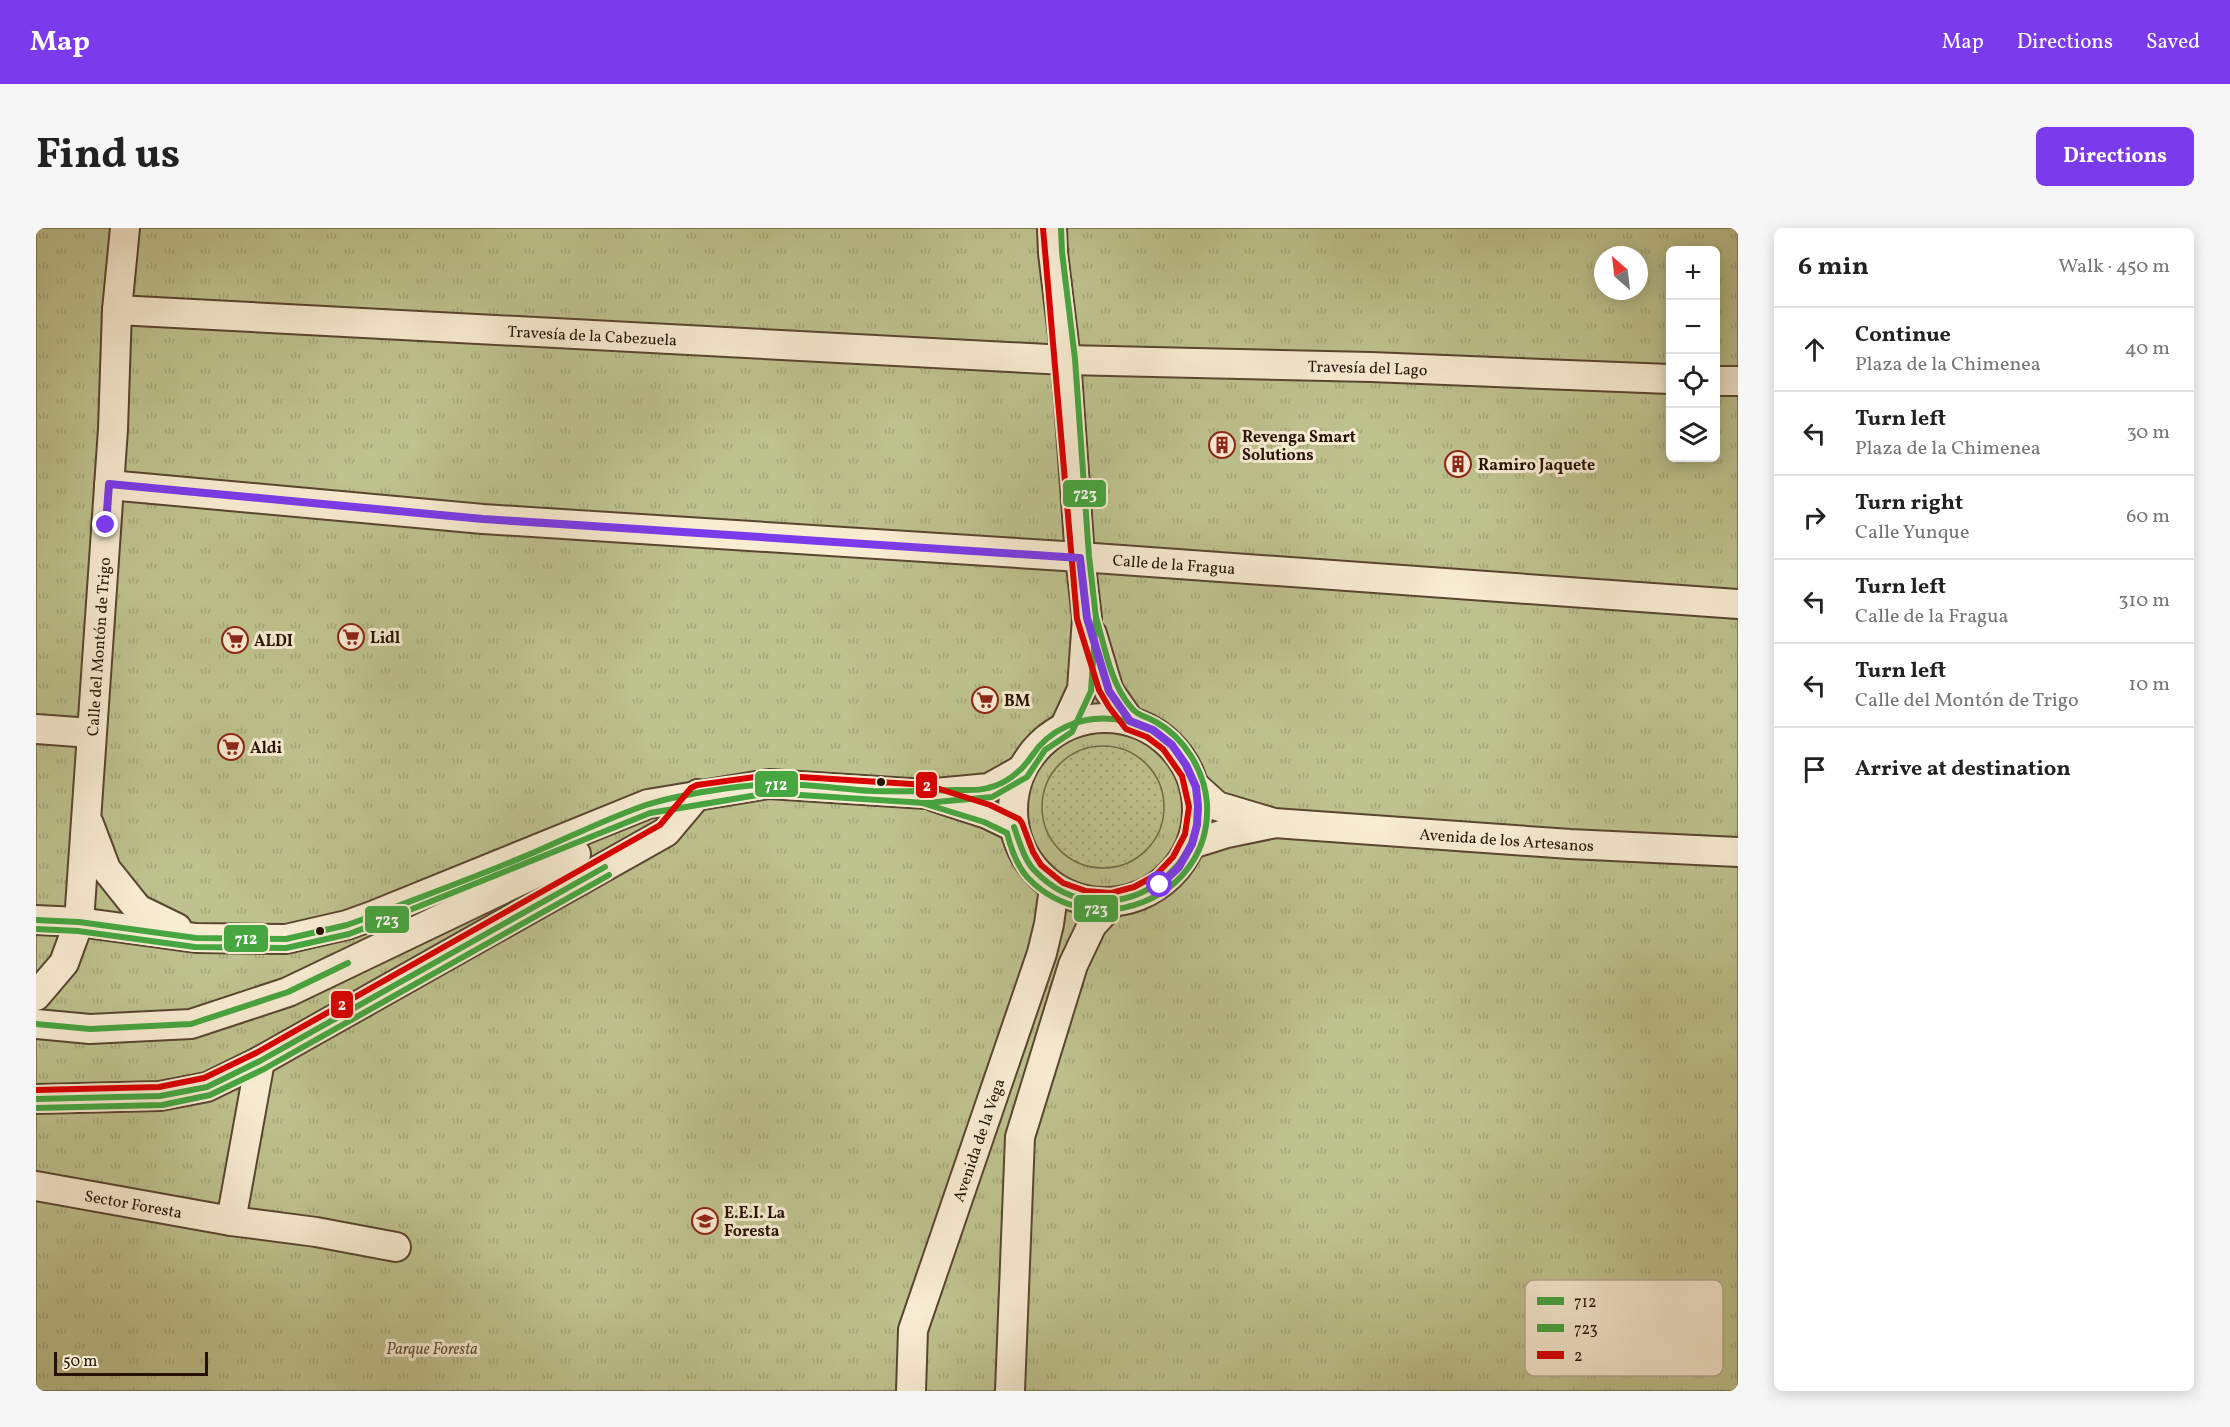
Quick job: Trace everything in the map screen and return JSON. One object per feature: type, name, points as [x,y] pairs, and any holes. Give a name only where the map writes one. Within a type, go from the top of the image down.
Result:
[{"type":"street","name":"Calle del Montón de Trigo","points":[[36,996],[64,963],[79,922],[109,484],[117,310],[125,228]]},
{"type":"street","points":[[1052,228],[1066,360],[1080,558],[1087,618],[1109,691],[1130,721]]},
{"type":"street","name":"Travesía de la Cabezuela","points":[[117,310],[1066,360]]},
{"type":"street","name":"Travesía del Lago","points":[[1066,360],[1371,367],[1666,379]]},
{"type":"street","points":[[1720,381],[1738,381]]},
{"type":"street","name":"Calle de la Fragua","points":[[109,484],[495,520],[1738,604]]},
{"type":"street","points":[[1065,726],[1082,689],[1087,618]]},
{"type":"street","points":[[1108,717],[1130,721],[1153,730],[1172,745],[1186,765],[1196,787],[1198,806],[1197,825],[1192,844],[1179,867],[1160,885],[1137,897],[1112,903],[1092,902],[1072,897],[1054,888],[1035,871],[1021,850],[1014,827],[1013,798],[1021,770],[1039,744],[1065,726],[1086,719],[1108,717]]},
{"type":"street","points":[[36,729],[91,733]]},
{"type":"street","points":[[36,920],[79,922],[196,938],[286,939],[347,925],[534,852],[648,804],[769,784],[925,794],[988,788],[1021,770]]},
{"type":"street","name":"Avenida de los Artesanos","points":[[1196,787],[1217,806],[1274,823],[1570,844],[1738,852]]},
{"type":"street","points":[[36,1024],[90,1029],[192,1024],[288,992],[698,794]]},
{"type":"street","points":[[36,1099],[160,1096],[207,1087],[260,1060],[666,832],[698,794]]},
{"type":"street","points":[[925,794],[987,814],[1014,827]]},
{"type":"street","points":[[86,816],[106,868],[138,909],[196,938]]},
{"type":"street","name":"Avenida de los Artesanos","points":[[1192,844],[1227,833],[1274,823]]},
{"type":"street","name":"Avenida de la Vega","points":[[911,1391],[913,1330],[1042,953],[1054,888]]},
{"type":"street","points":[[1010,1391],[1020,1137],[1073,965],[1092,925],[1112,903]]},
{"type":"street","points":[[231,1221],[260,1060]]},
{"type":"street","name":"Sector Foresta","points":[[36,1186],[231,1221],[396,1247]]},
{"type":"green space","name":"Parque Foresta","points":[[36,228],[1738,228],[1738,1391],[36,1391]]},
{"type":"green space","points":[[1103,746],[1126,750],[1146,764],[1160,784],[1164,807],[1160,830],[1146,850],[1126,864],[1103,868],[1080,864],[1060,850],[1046,830],[1042,807],[1046,784],[1060,764],[1080,750]]},
{"type":"transit line","name":"2","points":[[36,1090],[159,1087],[204,1078],[256,1053],[660,825],[691,788],[697,785],[769,775],[927,785],[990,805],[1019,819],[1041,865],[1063,883],[1086,891],[1111,893],[1134,887],[1156,875],[1173,857],[1185,834],[1189,807],[1182,776],[1163,749],[1147,737],[1126,729],[1109,707],[1099,690],[1077,619],[1043,228]]},
{"type":"transit line","name":"723","points":[[36,929],[78,931],[195,947],[286,948],[349,934],[650,813],[769,793],[925,803],[992,797],[1027,777],[1045,750],[1072,732],[1091,691],[1096,618],[1089,556],[1075,359],[1061,228]]},
{"type":"transit line","name":"723","points":[[919,802],[984,822],[1007,833],[1015,857],[1028,878],[1055,898],[1084,908],[1115,909],[1144,902],[1170,887],[1190,865],[1203,837],[1207,804],[1202,780],[1192,757],[1176,737],[1156,722],[1136,712],[1123,697],[1109,664],[1096,617]]},
{"type":"transit line","name":"712","points":[[36,920],[79,922],[196,938],[286,939],[347,925],[372,916],[515,860],[632,810],[676,797],[729,788],[777,784],[884,791],[988,788],[1000,784],[1017,772],[1038,747],[1056,732],[1066,726],[1089,720],[1124,720],[1144,726],[1162,737],[1170,743],[1183,760],[1197,795],[1196,829],[1183,858],[1160,881],[1131,896],[1099,901],[1065,893],[1030,866],[1014,827]]},
{"type":"transit line","name":"712","points":[[36,1099],[160,1096],[207,1087],[260,1061],[605,867]]},
{"type":"transit line","name":"723","points":[[36,1108],[162,1105],[210,1095],[264,1069],[609,875]]},
{"type":"transit line","name":"712","points":[[36,1024],[90,1029],[191,1024],[288,992],[348,963]]},
{"type":"place","name":"Revenga Smart Solutions","points":[[1222,445]]},
{"type":"place","name":"Ramiro Jaquete","points":[[1458,464]]},
{"type":"place","name":"Lidl","points":[[351,637]]},
{"type":"place","name":"ALDI","points":[[235,640]]},
{"type":"place","name":"BM","points":[[985,700]]},
{"type":"place","name":"Aldi","points":[[231,747]]},
{"type":"place","name":"E.E.I. La Foresta","points":[[705,1221]]},
{"type":"route","points":[[106,525],[109,484],[483,519],[1080,558],[1087,618],[1109,691],[1130,721],[1153,730],[1172,745],[1186,765],[1196,787],[1197,825],[1192,844],[1179,867],[1160,885]]}]
